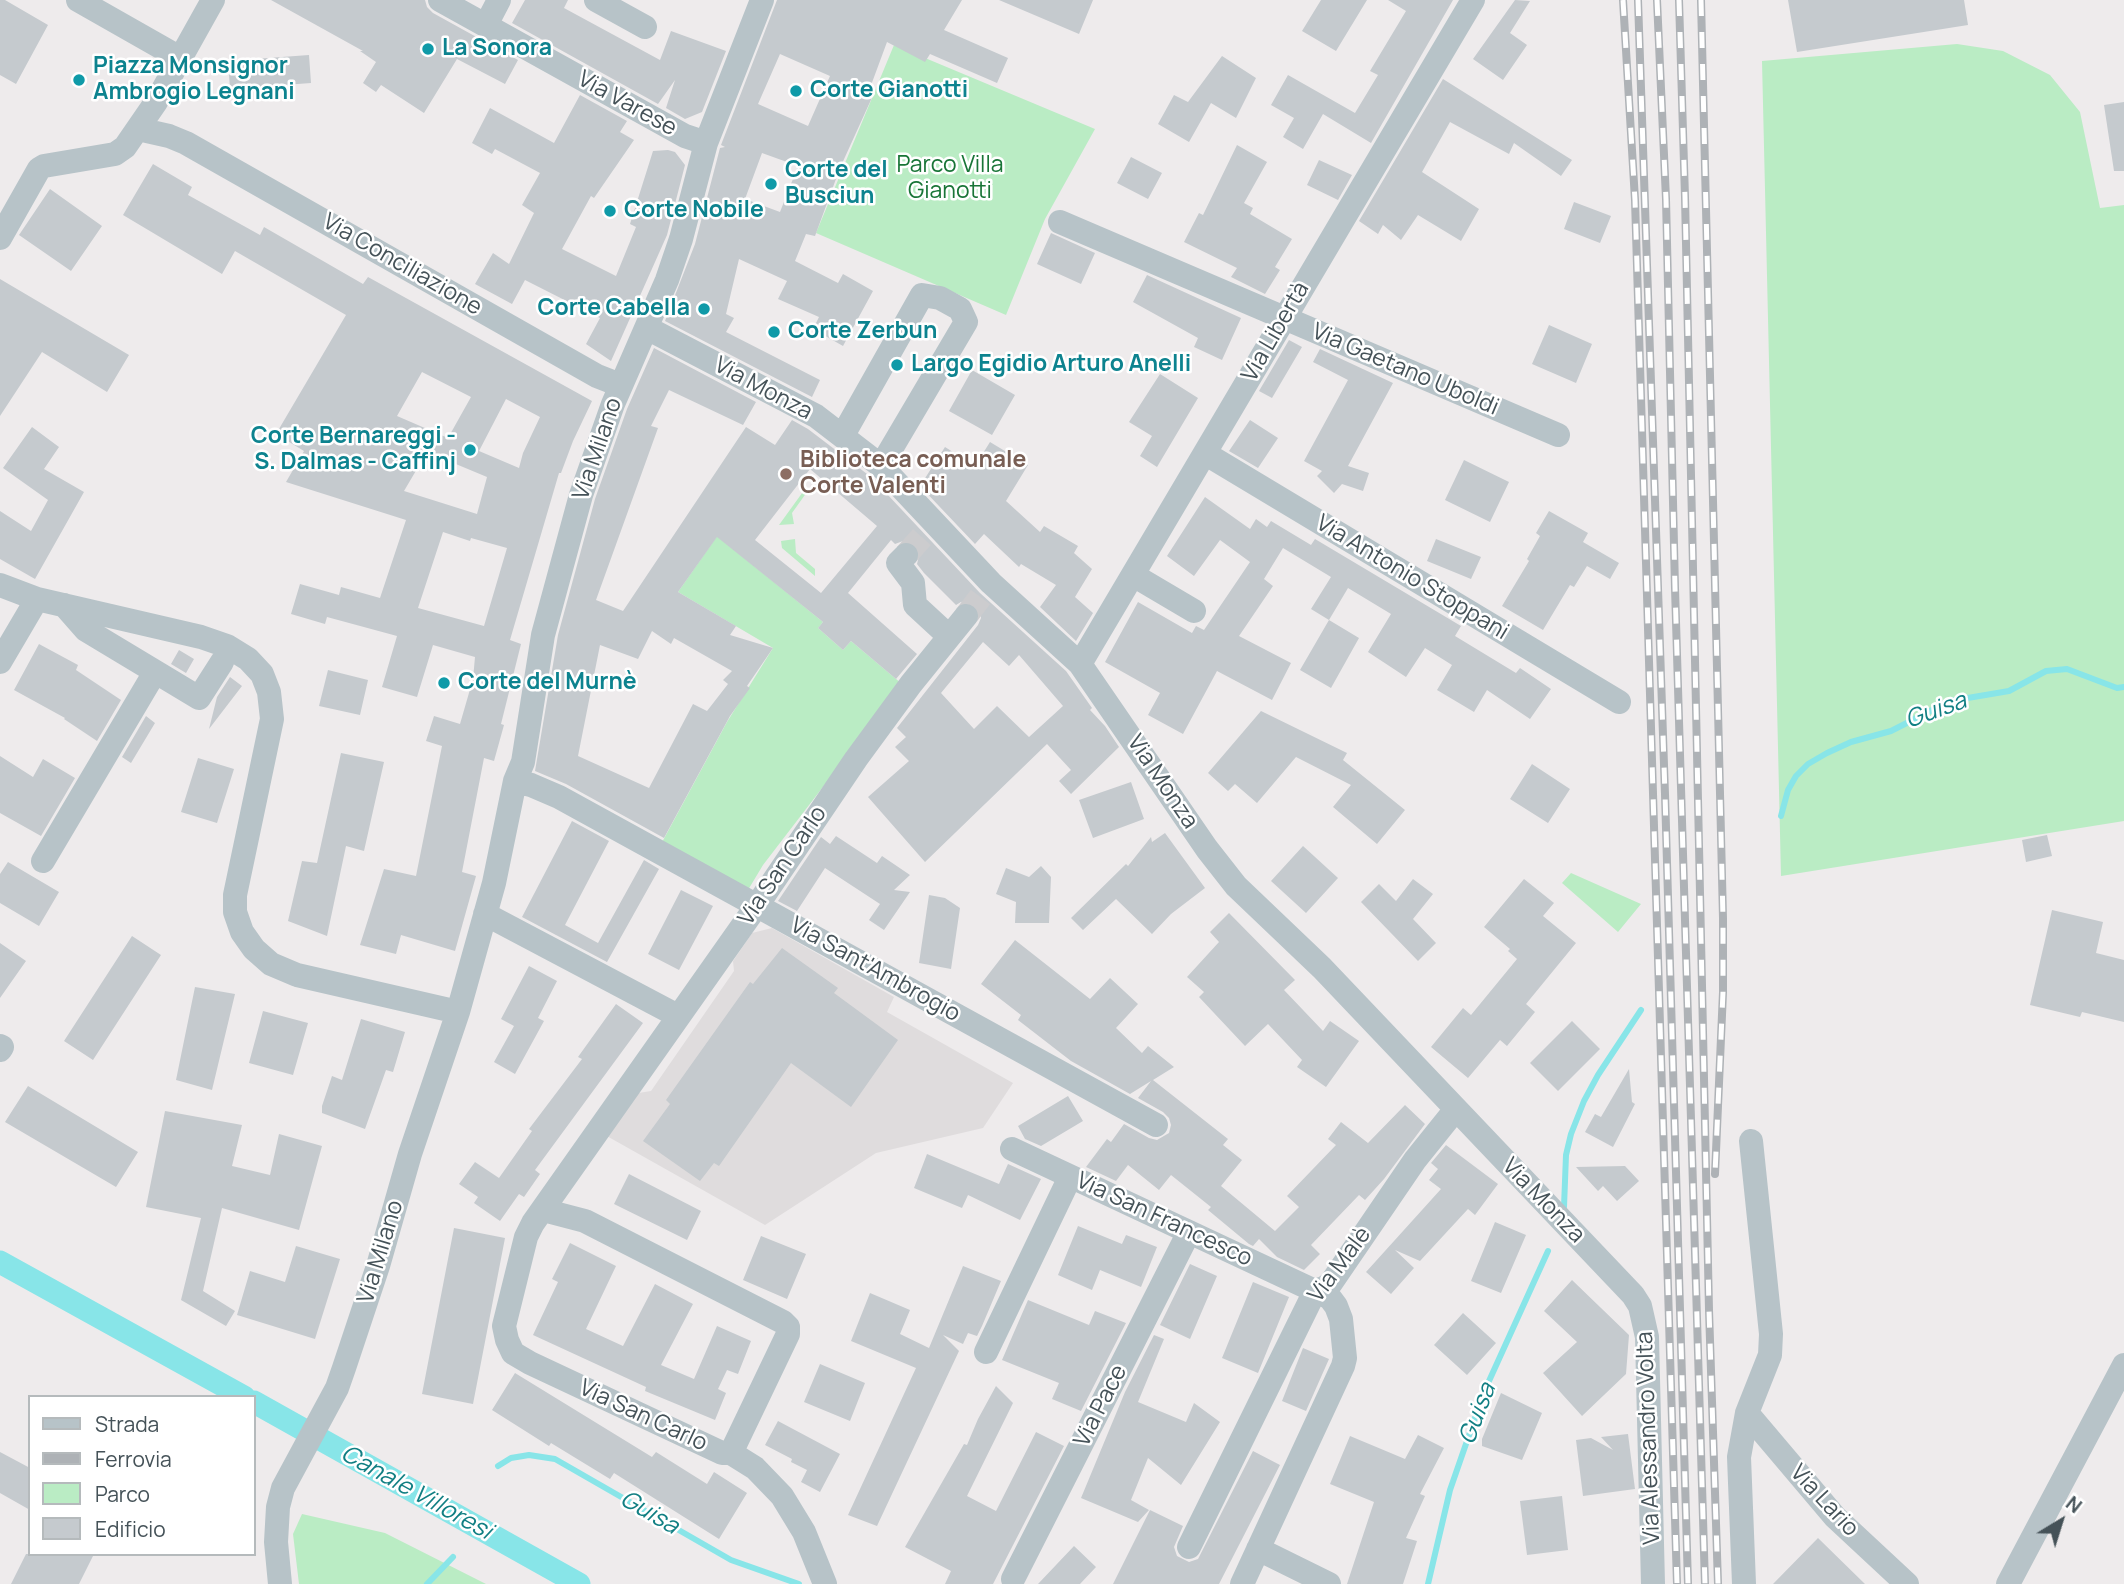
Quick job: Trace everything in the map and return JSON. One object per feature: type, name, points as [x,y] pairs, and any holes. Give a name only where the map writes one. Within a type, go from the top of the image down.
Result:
[{"type":"street","points":[[78,0],[180,58]]},
{"type":"street","points":[[0,239],[39,169],[115,154],[125,147],[156,102],[213,0]]},
{"type":"street","name":"Via Varese","points":[[439,0],[685,136],[706,143]]},
{"type":"street","points":[[486,25],[499,0]]},
{"type":"street","points":[[596,0],[645,27]]},
{"type":"street","name":"Via Milano","points":[[280,1584],[276,1542],[278,1507],[292,1468],[337,1388],[378,1266],[410,1154],[458,1012],[485,914],[515,781],[523,762],[543,635],[581,495],[620,385],[647,328],[681,239],[706,143],[762,0]]},
{"type":"street","name":"Via Libertà","points":[[1080,664],[1473,0]]},
{"type":"street","name":"Via Conciliazione","points":[[156,102],[186,143]]},
{"type":"street","name":"Via Conciliazione","points":[[138,129],[186,143],[597,376],[620,385]]},
{"type":"street","name":"Via Gaetano Uboldi","points":[[1060,222],[1558,435]]},
{"type":"street","points":[[843,435],[922,295],[940,298],[960,309],[967,322],[881,466]]},
{"type":"street","name":"Via Monza","points":[[647,328],[816,416],[881,466],[932,526],[990,585],[1080,664],[1207,849],[1236,886],[1322,968],[1633,1295]]},
{"type":"street","name":"Via Antonio Stoppani","points":[[1206,454],[1619,702]]},
{"type":"street","points":[[906,555],[898,563],[912,583],[915,605],[942,629]]},
{"type":"street","points":[[1133,575],[1194,611]]},
{"type":"street","points":[[0,585],[37,599],[201,637],[227,646],[248,659],[262,674],[270,692],[272,719],[235,895],[235,912],[242,932],[254,949],[271,964],[297,975],[458,1012]]},
{"type":"street","points":[[0,662],[37,599]]},
{"type":"street","points":[[64,605],[86,630],[199,698],[222,662]]},
{"type":"street","name":"Via San Carlo","points":[[543,1210],[585,1222],[783,1322],[788,1327],[788,1334],[731,1453],[722,1453],[513,1353],[504,1326],[526,1237],[543,1210],[678,1016],[758,904],[856,759],[911,684],[966,616]]},
{"type":"street","points":[[43,861],[155,672]]},
{"type":"street","name":"Via Sant'Ambrogio","points":[[515,781],[559,797],[1156,1125]]},
{"type":"street","points":[[485,914],[678,1016]]},
{"type":"street","name":"Via Malè","points":[[1189,1546],[1315,1291],[1324,1289],[1331,1283],[1415,1160],[1456,1109]]},
{"type":"street","points":[[1744,1584],[1739,1457],[1747,1413],[1770,1355],[1771,1334],[1751,1141]]},
{"type":"street","name":"Via San Francesco","points":[[1012,1149],[1330,1298],[1336,1306],[1341,1319],[1345,1359],[1339,1379],[1242,1584]]},
{"type":"street","points":[[986,1352],[1070,1177]]},
{"type":"street","name":"Via San Carlo","points":[[558,1189],[585,1222]]},
{"type":"street","name":"Via Pace","points":[[1013,1579],[1189,1232]]},
{"type":"street","name":"Via Alessandro Volta","points":[[1633,1295],[1640,1306],[1647,1336],[1653,1584]]},
{"type":"street","points":[[2008,1584],[2124,1365]]},
{"type":"street","name":"Via Lario","points":[[1747,1413],[1835,1517],[1907,1584]]},
{"type":"street","points":[[731,1453],[755,1468],[782,1496],[804,1532],[825,1584]]},
{"type":"street","points":[[1258,1549],[1329,1584]]},
{"type":"shaded area","points":[[772,928],[894,997],[887,1012],[1013,1083],[983,1128],[876,1153],[765,1225],[605,1135],[632,1094],[651,1091],[734,971],[733,961],[752,933]]},
{"type":"green space","points":[[1957,44],[2003,51],[2050,75],[2080,112],[2100,208],[2124,205],[2124,821],[1781,876],[1762,61]]},
{"type":"green space","name":"Parco Villa Gianotti","points":[[894,45],[1095,129],[1045,219],[1006,315],[816,233]]},
{"type":"green space","points":[[805,489],[807,492],[792,513],[794,524],[779,525]]},
{"type":"green space","points":[[717,536],[823,622],[818,628],[843,650],[851,641],[902,684],[763,865],[748,890],[660,846],[727,722],[773,648],[678,592]]},
{"type":"green space","points":[[795,539],[796,553],[815,569],[815,576],[782,548],[781,541]]},
{"type":"green space","points":[[1571,873],[1641,904],[1618,932],[1562,883]]},
{"type":"green space","points":[[302,1514],[385,1533],[486,1584],[299,1584],[293,1534]]},
{"type":"building","points":[[0,0],[5,0],[48,25],[16,84],[0,75]]},
{"type":"building","name":"La Sonora","points":[[271,0],[425,0],[433,13],[518,60],[505,84],[457,59],[424,113],[381,85],[376,92],[363,83],[376,62],[360,51],[363,51]]},
{"type":"building","points":[[525,0],[568,0],[564,8],[660,60],[671,31],[726,51],[702,112],[685,119],[666,108],[675,80],[658,104],[512,23]]},
{"type":"building","points":[[777,0],[962,0],[944,30],[1008,58],[997,83],[930,54],[925,62],[887,42],[870,88],[875,91],[840,168],[815,236],[806,234],[795,261],[838,283],[843,274],[873,291],[843,346],[813,329],[819,317],[778,299],[787,281],[739,259],[726,314],[734,318],[726,332],[820,380],[812,397],[665,321],[695,244],[720,148],[725,147],[721,145]],"holes":[[[780,54],[830,76],[808,126],[758,104]],[[762,153],[798,166],[780,212],[745,199]]]},
{"type":"building","points":[[999,0],[1093,0],[1079,34]]},
{"type":"building","points":[[1321,0],[1367,0],[1336,51],[1302,31]]},
{"type":"building","points":[[1388,0],[1453,0],[1371,143],[1323,114],[1303,149],[1283,137],[1294,118],[1271,105],[1288,75],[1355,113],[1378,75],[1370,71],[1406,11]]},
{"type":"building","points":[[1515,0],[1530,1],[1510,33],[1527,45],[1503,80],[1473,59]]},
{"type":"building","points":[[1788,0],[1964,0],[1968,25],[1797,52]]},
{"type":"building","points":[[309,55],[311,83],[230,89],[228,61]]},
{"type":"building","points":[[1222,56],[1256,78],[1236,118],[1211,103],[1189,142],[1158,124],[1174,95],[1188,102]]},
{"type":"building","points":[[1443,79],[1572,160],[1561,176],[1514,143],[1509,154],[1450,122],[1422,172],[1479,209],[1461,241],[1418,215],[1401,240],[1383,225],[1378,234],[1359,221]]},
{"type":"building","points":[[580,95],[627,121],[620,132],[634,140],[594,198],[591,196],[562,249],[616,276],[636,227],[630,224],[653,151],[675,152],[685,165],[667,235],[611,361],[586,344],[600,318],[525,280],[512,304],[475,284],[493,253],[509,264],[534,213],[522,205],[540,173],[495,149],[492,154],[472,143],[490,108],[554,143]]},
{"type":"building","points":[[2124,102],[2124,171],[2114,171],[2104,105]]},
{"type":"building","points":[[1237,145],[1267,162],[1244,203],[1253,208],[1250,214],[1292,239],[1275,267],[1280,270],[1265,294],[1231,277],[1237,268],[1184,242],[1199,213],[1203,215]]},
{"type":"building","points":[[1131,157],[1162,173],[1148,199],[1117,183]]},
{"type":"building","points":[[1319,160],[1352,175],[1338,200],[1307,185]]},
{"type":"building","points":[[153,164],[192,187],[188,195],[260,235],[264,227],[363,284],[368,277],[592,401],[559,473],[510,640],[521,644],[494,761],[484,758],[462,872],[476,876],[455,951],[401,935],[396,954],[360,945],[384,869],[416,876],[442,746],[426,741],[434,716],[460,724],[473,679],[475,657],[433,645],[417,697],[382,687],[397,636],[327,617],[325,624],[291,614],[300,584],[339,595],[341,587],[380,598],[406,520],[286,482],[304,451],[276,434],[346,315],[235,251],[222,274],[123,215]],"holes":[[[422,372],[471,397],[448,438],[397,416]],[[506,399],[540,417],[519,468],[479,451]],[[427,452],[487,477],[477,514],[404,491]],[[443,532],[470,541],[471,538],[507,548],[484,626],[418,608]]]},
{"type":"building","points":[[50,189],[102,226],[71,271],[19,235]]},
{"type":"building","points":[[1574,202],[1611,216],[1600,243],[1564,229]]},
{"type":"building","points":[[1051,233],[1095,253],[1081,284],[1037,264]]},
{"type":"building","points":[[1147,275],[1241,318],[1222,360],[1194,347],[1198,338],[1133,302]]},
{"type":"building","points":[[0,279],[129,355],[107,392],[42,352],[0,416]]},
{"type":"building","points":[[1549,325],[1592,344],[1576,383],[1532,364]]},
{"type":"building","points":[[1289,340],[1302,347],[1272,398],[1259,391]]},
{"type":"building","points":[[654,348],[756,402],[743,425],[669,390],[651,426],[658,428],[596,600],[623,611],[746,427],[775,445],[792,420],[871,477],[980,593],[1066,671],[1092,708],[1090,710],[1119,747],[1071,794],[1059,781],[1071,770],[1047,744],[925,862],[868,797],[909,761],[895,747],[906,737],[897,728],[978,625],[980,610],[969,601],[956,605],[924,573],[917,564],[920,552],[916,544],[903,541],[895,544],[891,540],[848,593],[917,654],[896,679],[851,641],[843,650],[818,628],[823,622],[717,537],[678,592],[736,626],[730,635],[773,648],[747,686],[750,688],[730,716],[664,838],[566,784],[535,771],[558,635],[595,499],[627,409]],"holes":[[[810,469],[877,526],[821,593],[755,540]],[[652,631],[671,644],[674,638],[732,671],[723,680],[728,684],[707,711],[693,704],[649,788],[578,756],[600,645],[638,659]],[[983,642],[1009,666],[1019,655],[1063,706],[1029,737],[997,706],[974,729],[941,693]]]},
{"type":"building","points":[[1320,349],[1393,383],[1348,466],[1369,473],[1363,491],[1342,484],[1334,493],[1317,476],[1322,471],[1304,461],[1348,380],[1313,362]]},
{"type":"building","points":[[972,370],[1015,395],[992,435],[949,411]]},
{"type":"building","points":[[1160,374],[1198,398],[1157,467],[1140,456],[1152,436],[1129,422]]},
{"type":"building","points":[[1250,420],[1278,438],[1258,468],[1229,451]]},
{"type":"building","points":[[32,427],[59,447],[44,469],[84,492],[35,579],[0,559],[0,511],[31,531],[48,500],[3,468]]},
{"type":"building","points":[[990,442],[1028,465],[1006,501],[1040,532],[1044,526],[1078,546],[1074,553],[1092,569],[1075,597],[1093,613],[1076,641],[1040,607],[1056,585],[1021,564],[1019,567],[984,534],[975,544],[920,486],[945,447],[975,466]]},
{"type":"building","points":[[1464,460],[1509,482],[1490,522],[1445,500]]},
{"type":"building","points":[[1205,497],[1250,529],[1256,519],[1267,527],[1271,521],[1311,545],[1315,539],[1461,626],[1455,636],[1516,673],[1520,668],[1551,689],[1530,719],[1487,690],[1474,712],[1437,690],[1452,665],[1425,648],[1406,677],[1368,652],[1391,614],[1348,588],[1329,620],[1311,609],[1331,577],[1283,548],[1264,579],[1273,586],[1239,636],[1291,663],[1272,700],[1217,671],[1183,734],[1148,715],[1160,693],[1105,662],[1138,602],[1192,633],[1196,626],[1204,630],[1250,562],[1220,540],[1194,576],[1167,556]]},
{"type":"building","points":[[1549,511],[1588,533],[1583,542],[1619,563],[1610,579],[1587,566],[1574,587],[1570,585],[1543,630],[1502,606],[1529,561],[1527,559],[1540,536],[1536,533]]},
{"type":"building","points":[[1436,539],[1481,557],[1471,579],[1427,561]]},
{"type":"building","points":[[1329,620],[1359,638],[1331,688],[1300,670]]},
{"type":"building","points":[[39,644],[78,665],[76,670],[121,700],[97,741],[65,718],[14,690]]},
{"type":"building","points":[[179,650],[194,659],[186,673],[171,664]]},
{"type":"building","points":[[328,670],[368,680],[360,715],[319,706]]},
{"type":"building","points":[[230,677],[242,686],[209,729],[217,697]]},
{"type":"building","points":[[1261,711],[1347,753],[1343,760],[1405,810],[1377,844],[1333,807],[1351,785],[1296,757],[1257,803],[1235,784],[1228,791],[1208,773]]},
{"type":"building","points":[[146,716],[155,723],[131,763],[122,757]]},
{"type":"building","points":[[341,753],[384,762],[364,851],[346,846],[327,936],[288,921],[302,861],[317,863]]},
{"type":"building","points":[[0,756],[33,777],[43,759],[75,778],[41,836],[0,813]]},
{"type":"building","points":[[198,758],[234,769],[217,823],[181,812]]},
{"type":"building","points":[[1532,764],[1570,789],[1548,823],[1510,799]]},
{"type":"building","points":[[1131,782],[1144,819],[1093,838],[1079,800]]},
{"type":"building","points":[[572,821],[609,841],[565,925],[598,943],[644,860],[659,869],[607,962],[522,917]]},
{"type":"building","points":[[1165,833],[1205,888],[1171,914],[1152,934],[1116,899],[1083,930],[1071,918],[1126,864],[1128,866],[1151,837],[1152,842]]},
{"type":"building","points":[[2047,835],[2052,856],[2026,862],[2022,840]]},
{"type":"building","points":[[836,836],[877,863],[882,856],[910,875],[894,890],[910,892],[884,930],[869,920],[880,904],[825,868],[797,911],[778,901],[821,837],[830,844]]},
{"type":"building","points":[[1303,846],[1338,878],[1306,913],[1271,881]]},
{"type":"building","points":[[8,862],[59,892],[39,926],[0,903],[0,874]]},
{"type":"building","points":[[1041,866],[1051,877],[1049,923],[1015,923],[1016,902],[996,894],[1006,868],[1029,877]]},
{"type":"building","points":[[1413,879],[1433,894],[1413,919],[1436,943],[1418,961],[1361,902],[1379,884],[1396,901]]},
{"type":"building","points":[[1524,879],[1554,903],[1543,916],[1576,943],[1526,1004],[1535,1012],[1507,1046],[1500,1040],[1468,1078],[1431,1047],[1463,1008],[1471,1015],[1517,959],[1508,951],[1510,949],[1484,927]]},
{"type":"building","points":[[681,890],[713,906],[679,970],[648,954]]},
{"type":"building","points":[[929,895],[945,898],[960,908],[951,969],[919,963]]},
{"type":"building","points":[[2052,910],[2103,922],[2096,953],[2124,960],[2124,1022],[2082,1012],[2080,1017],[2030,1005]]},
{"type":"building","points":[[1229,913],[1295,980],[1284,990],[1323,1031],[1330,1021],[1359,1041],[1326,1087],[1297,1067],[1302,1060],[1268,1024],[1245,1046],[1199,997],[1204,992],[1187,977],[1219,942],[1210,932]]},
{"type":"building","points":[[132,936],[161,955],[93,1060],[64,1041]]},
{"type":"building","points":[[1015,940],[1090,999],[1110,978],[1138,1004],[1116,1028],[1142,1053],[1148,1046],[1174,1067],[1153,1080],[1228,1139],[1223,1145],[1242,1160],[1221,1186],[1275,1231],[1299,1207],[1287,1196],[1336,1145],[1328,1139],[1341,1122],[1368,1143],[1405,1105],[1425,1124],[1365,1200],[1359,1195],[1311,1245],[1320,1254],[1304,1270],[1277,1257],[1259,1239],[1253,1246],[1249,1244],[1208,1210],[1211,1207],[1171,1175],[1159,1190],[1128,1165],[1116,1181],[1086,1167],[1107,1139],[1111,1142],[1124,1124],[1157,1140],[1169,1133],[1169,1118],[1138,1098],[1151,1081],[1130,1094],[1071,1061],[1018,1020],[1021,1015],[981,984]]},
{"type":"building","points":[[0,943],[26,961],[0,998]]},
{"type":"building","points":[[782,948],[838,988],[834,993],[898,1040],[851,1107],[791,1063],[719,1166],[714,1163],[700,1181],[643,1141],[670,1104],[666,1100],[750,982],[753,984]]},
{"type":"building","points":[[529,966],[557,981],[538,1018],[544,1021],[515,1074],[494,1062],[514,1026],[501,1019]]},
{"type":"building","points":[[195,987],[235,994],[212,1090],[176,1080]]},
{"type":"building","points":[[616,1004],[643,1023],[535,1170],[540,1174],[524,1197],[519,1194],[500,1221],[474,1203],[478,1197],[459,1184],[475,1162],[499,1178],[532,1131],[529,1129],[582,1059],[578,1057]]},
{"type":"building","points":[[263,1011],[308,1023],[293,1075],[249,1063]]},
{"type":"building","points":[[361,1019],[405,1032],[393,1072],[386,1070],[365,1129],[322,1113],[332,1076],[342,1080]]},
{"type":"building","points":[[1572,1021],[1600,1049],[1558,1091],[1530,1063]]},
{"type":"building","points":[[1629,1069],[1632,1102],[1635,1104],[1613,1147],[1585,1132],[1595,1114],[1601,1117]]},
{"type":"building","points":[[28,1086],[138,1152],[116,1187],[5,1122]]},
{"type":"building","points":[[1068,1096],[1083,1121],[1041,1146],[1025,1139],[1018,1126]]},
{"type":"building","points":[[165,1111],[242,1125],[232,1166],[270,1175],[279,1134],[322,1146],[299,1230],[222,1208],[203,1291],[235,1311],[226,1326],[181,1300],[201,1218],[146,1207]]},
{"type":"building","points":[[1446,1145],[1498,1184],[1475,1215],[1468,1209],[1420,1261],[1395,1250],[1414,1268],[1391,1294],[1366,1272],[1441,1189],[1429,1180],[1438,1169],[1431,1163]]},
{"type":"building","points":[[927,1154],[999,1184],[1008,1164],[1041,1179],[1020,1220],[968,1195],[962,1208],[914,1188]]},
{"type":"building","points":[[1625,1166],[1639,1181],[1617,1201],[1603,1186],[1598,1191],[1576,1167]]},
{"type":"building","points":[[629,1174],[701,1211],[687,1240],[614,1204]]},
{"type":"building","points":[[1495,1222],[1526,1235],[1501,1293],[1471,1281]]},
{"type":"building","points":[[1078,1226],[1122,1244],[1126,1235],[1157,1247],[1141,1287],[1100,1270],[1092,1290],[1058,1275]]},
{"type":"building","points":[[454,1228],[505,1238],[473,1404],[422,1394]]},
{"type":"building","points":[[761,1236],[806,1254],[787,1299],[743,1280]]},
{"type":"building","points":[[570,1243],[616,1266],[586,1329],[623,1346],[655,1284],[693,1304],[661,1365],[694,1379],[717,1326],[751,1341],[738,1374],[727,1370],[718,1389],[726,1393],[715,1420],[645,1391],[646,1387],[533,1335],[558,1282],[552,1279]]},
{"type":"building","points":[[296,1246],[340,1259],[315,1339],[237,1315],[250,1271],[285,1282]]},
{"type":"building","points":[[1190,1264],[1217,1276],[1190,1339],[1160,1325]]},
{"type":"building","points":[[963,1266],[1001,1281],[982,1326],[977,1336],[968,1333],[963,1344],[943,1335],[959,1351],[877,1526],[848,1515],[916,1368],[851,1341],[870,1293],[910,1310],[900,1334],[929,1348]]},
{"type":"building","points":[[1572,1280],[1629,1335],[1626,1374],[1582,1416],[1543,1373],[1577,1342],[1544,1311]]},
{"type":"building","points":[[1253,1282],[1289,1297],[1258,1373],[1222,1358]]},
{"type":"building","points":[[1028,1300],[1089,1325],[1095,1311],[1126,1323],[1081,1411],[1052,1399],[1059,1383],[1002,1360]]},
{"type":"building","points":[[1463,1313],[1496,1343],[1467,1375],[1434,1345]]},
{"type":"building","points":[[1154,1335],[1164,1339],[1138,1402],[1186,1422],[1194,1403],[1220,1422],[1181,1485],[1148,1458],[1131,1500],[1149,1510],[1138,1522],[1081,1498],[1125,1392]]},
{"type":"building","points":[[1303,1348],[1329,1359],[1306,1411],[1282,1401]]},
{"type":"building","points":[[820,1364],[865,1383],[850,1421],[804,1402]]},
{"type":"building","points":[[515,1373],[652,1457],[656,1452],[707,1484],[714,1472],[747,1493],[719,1539],[614,1473],[610,1479],[551,1443],[549,1446],[492,1410]]},
{"type":"building","points":[[996,1386],[1013,1403],[967,1496],[996,1511],[1036,1432],[1064,1446],[993,1584],[945,1584],[951,1571],[905,1547],[964,1444],[967,1445]]},
{"type":"building","points":[[1501,1393],[1542,1413],[1522,1460],[1482,1446],[1482,1439]]},
{"type":"building","points":[[778,1421],[840,1454],[820,1492],[801,1482],[807,1470],[765,1445]]},
{"type":"building","points":[[1628,1434],[1635,1489],[1583,1496],[1576,1440],[1591,1438],[1613,1450],[1601,1437]]},
{"type":"building","points":[[1418,1435],[1444,1448],[1420,1494],[1425,1496],[1406,1538],[1417,1541],[1403,1584],[1347,1584],[1374,1502],[1330,1484],[1350,1436],[1405,1459]]},
{"type":"building","points":[[1253,1451],[1280,1465],[1219,1584],[1113,1584],[1150,1510],[1183,1526],[1174,1547],[1177,1556],[1189,1562],[1198,1559]]},
{"type":"building","points":[[0,1452],[28,1467],[28,1509],[0,1493]]},
{"type":"building","points":[[1562,1496],[1568,1550],[1527,1555],[1520,1501]]},
{"type":"building","points":[[1818,1538],[1865,1584],[1773,1584]]},
{"type":"building","points":[[1074,1546],[1096,1567],[1080,1584],[1038,1584]]},
{"type":"building","points":[[26,1554],[93,1556],[79,1584],[11,1584]]},
{"type":"waterway","name":"Guisa","points":[[1781,816],[1788,790],[1796,776],[1808,764],[1851,742],[1891,731],[1950,701],[2009,691],[2046,671],[2067,669],[2117,688],[2124,687]]},
{"type":"waterway","name":"Guisa","points":[[1564,1207],[1566,1155],[1571,1134],[1598,1075],[1641,1010]]},
{"type":"waterway","name":"Guisa","points":[[1428,1584],[1450,1490],[1484,1392],[1548,1251]]},
{"type":"waterway","name":"Canale Villoresi","points":[[0,1262],[240,1395]]},
{"type":"waterway","name":"Canale Villoresi","points":[[256,1403],[579,1584]]},
{"type":"waterway","name":"Guisa","points":[[498,1466],[511,1458],[529,1455],[555,1459],[731,1560],[799,1584]]},
{"type":"waterway","name":"Guisa","points":[[427,1584],[453,1557]]},
{"type":"tunnel","points":[[906,555],[929,529]]},
{"type":"tunnel","points":[[966,616],[988,587]]},
{"type":"railway","points":[[1623,0],[1635,200],[1677,1584]]},
{"type":"railway","points":[[1638,0],[1688,1584]]},
{"type":"railway","points":[[1657,0],[1666,199],[1705,1584]]},
{"type":"railway","points":[[1679,0],[1709,1310],[1718,1584]]},
{"type":"railway","points":[[1701,0],[1723,918],[1723,992],[1715,1174]]},
{"type":"place","name":"La Sonora","points":[[428,49]]},
{"type":"place","name":"Piazza Monsignor Ambrogio Legnani","points":[[79,80]]},
{"type":"place","name":"Corte Gianotti","points":[[796,91]]},
{"type":"place","name":"Corte del Busciun","points":[[771,184]]},
{"type":"place","name":"Corte Nobile","points":[[610,211]]},
{"type":"place","name":"Corte Cabella","points":[[704,309]]},
{"type":"place","name":"Corte Zerbun","points":[[774,332]]},
{"type":"place","name":"Largo Egidio Arturo Anelli","points":[[897,365]]},
{"type":"place","name":"Corte Bernareggi - S. Dalmas - Caffinj","points":[[470,450]]},
{"type":"place","name":"Biblioteca comunale Corte Valenti","points":[[786,474]]},
{"type":"place","name":"Corte del Murnè","points":[[444,683]]}]
